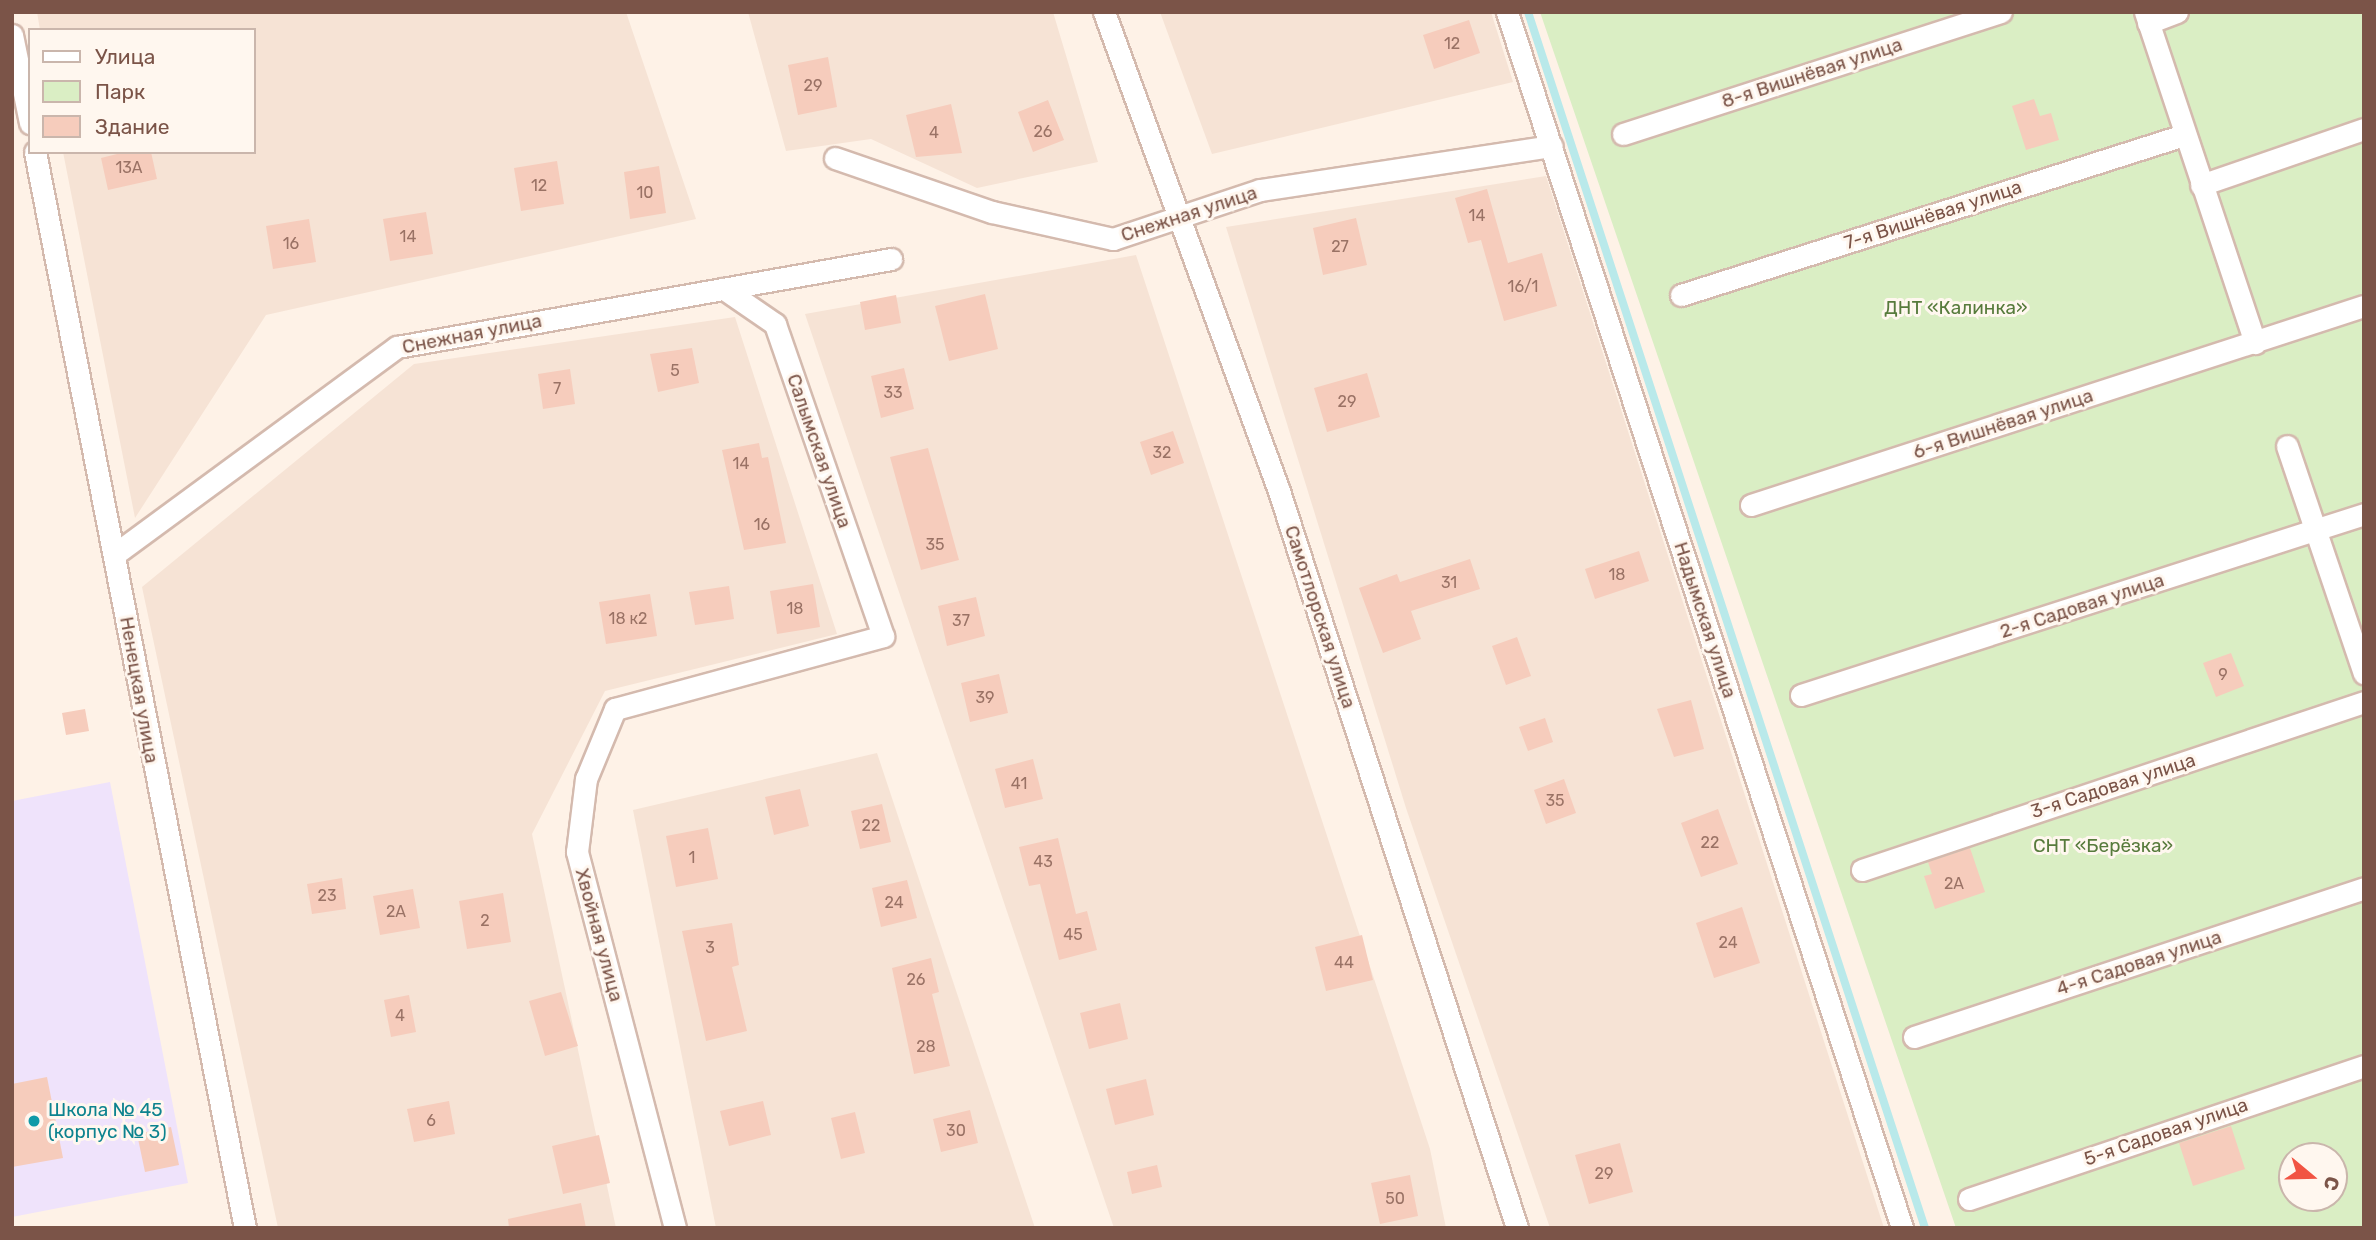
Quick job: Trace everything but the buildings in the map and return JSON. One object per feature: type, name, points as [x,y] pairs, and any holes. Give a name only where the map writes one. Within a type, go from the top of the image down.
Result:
[{"type":"street","name":"Самотлорская улица","points":[[1104,12],[1177,222],[1279,491],[1517,1228]]},
{"type":"street","name":"Надымская улица","points":[[1507,12],[1902,1228]]},
{"type":"street","name":"8-я Вишнёвая улица","points":[[1623,134],[2001,12]]},
{"type":"street","points":[[2178,12],[2147,18],[2255,343]]},
{"type":"street","points":[[12,35],[28,113]]},
{"type":"street","points":[[2201,185],[2364,129]]},
{"type":"street","name":"7-я Вишнёвая улица","points":[[1681,295],[2185,135]]},
{"type":"street","name":"Снежная улица","points":[[835,158],[992,212],[1113,239],[1177,222],[1260,190],[1552,146]]},
{"type":"street","name":"Ненецкая улица","points":[[36,154],[245,1228]]},
{"type":"street","name":"Снежная улица","points":[[115,554],[397,347],[891,259]]},
{"type":"street","name":"Салымская улица","points":[[724,289],[775,324],[883,636]]},
{"type":"street","name":"6-я Вишнёвая улица","points":[[1751,505],[2364,306]]},
{"type":"street","points":[[2287,446],[2364,673]]},
{"type":"street","name":"2-я Садовая улица","points":[[1801,695],[2364,514]]},
{"type":"street","name":"Хвойная улица","points":[[675,1228],[577,852],[586,779],[615,709],[883,636]]},
{"type":"street","name":"3-я Садовая улица","points":[[1862,870],[2364,702]]},
{"type":"street","name":"4-я Садовая улица","points":[[1914,1037],[2364,888]]},
{"type":"street","name":"5-я Садовая улица","points":[[1969,1199],[2364,1066]]},
{"type":"shaded area","points":[[37,12],[626,12],[696,219],[266,315],[135,518],[63,154],[256,154],[256,28],[40,28]]},
{"type":"shaded area","points":[[748,12],[1053,12],[1098,162],[977,188],[871,139],[786,151]]},
{"type":"shaded area","points":[[1160,12],[1491,12],[1513,82],[1212,154]]},
{"type":"shaded area","points":[[1546,176],[1884,1228],[1550,1228],[1406,808],[1226,227]]},
{"type":"shaded area","points":[[1136,255],[1430,1149],[1446,1228],[1114,1228],[805,314]]},
{"type":"shaded area","points":[[735,317],[837,634],[605,691],[532,834],[616,1228],[278,1228],[142,587],[414,364]]},
{"type":"shaded area","points":[[877,753],[1035,1228],[716,1228],[633,810]]},
{"type":"shaded area","points":[[110,782],[188,1183],[12,1217],[12,801]]},
{"type":"green space","points":[[1540,12],[2364,12],[2364,1228],[1956,1228]]},
{"type":"waterway","points":[[1528,12],[1925,1228]]},
{"type":"place","name":"Школа № 45 (корпус № 3)","points":[[34,1121]]},
{"type":"park label","name":"ДНТ «Калинка»","points":[[1956,308]]},
{"type":"park label","name":"СНТ «Берёзка»","points":[[2103,846]]}]
